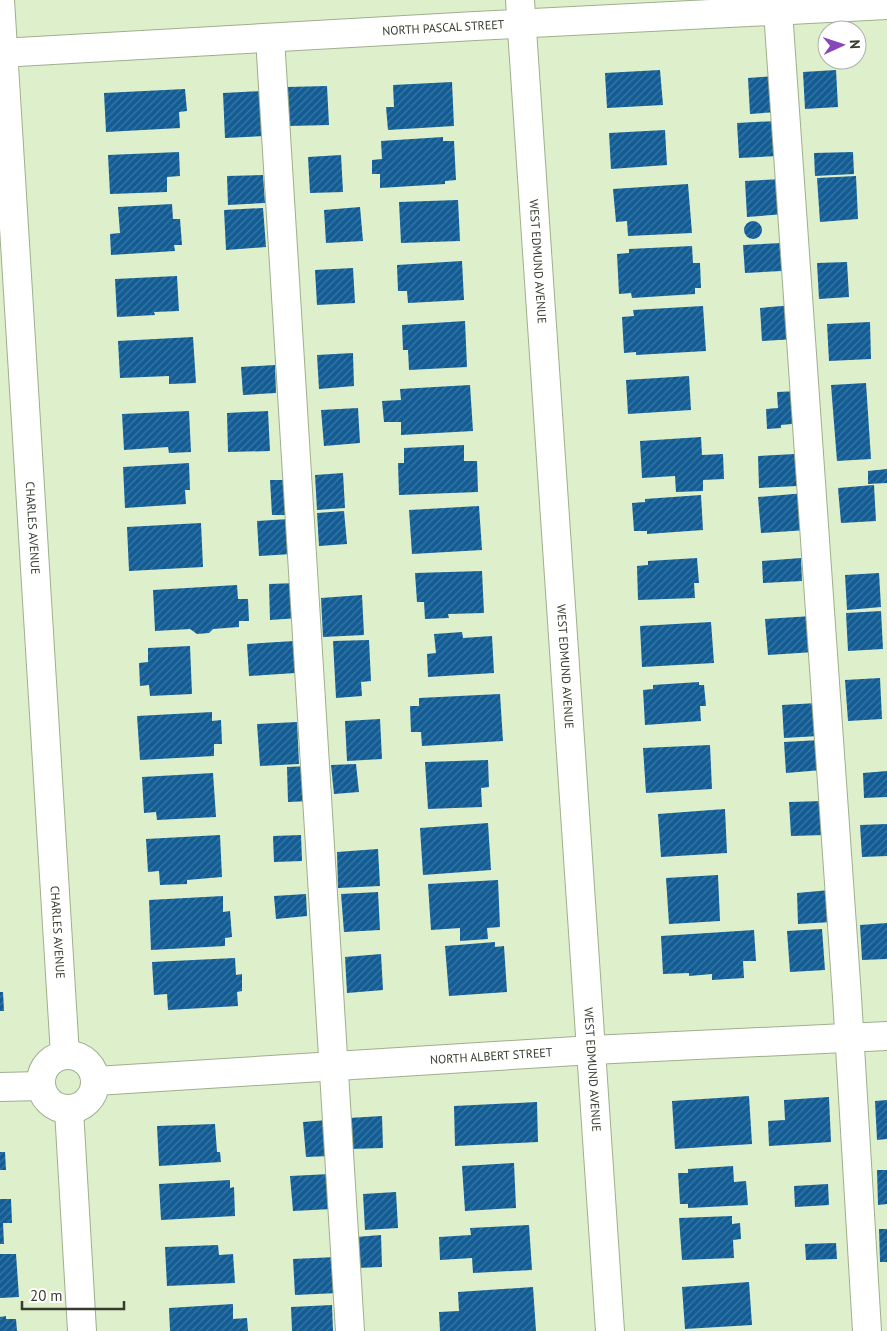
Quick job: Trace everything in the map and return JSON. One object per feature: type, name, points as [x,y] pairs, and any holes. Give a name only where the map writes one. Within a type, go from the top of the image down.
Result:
[{"type":"street","name":"CHARLES AVENUE","points":[[0,0],[65,1055]]},
{"type":"street","name":"NORTH PASCAL STREET","points":[[2,52],[270,38],[521,12],[778,11],[887,5]]},
{"type":"street","points":[[778,11],[849,1038],[867,1331]]},
{"type":"street","name":"WEST EDMUND AVENUE","points":[[521,12],[610,1331]]},
{"type":"street","points":[[270,38],[350,1331]]},
{"type":"street","name":"NORTH ALBERT STREET","points":[[96,1081],[592,1050],[887,1036]]},
{"type":"street","points":[[65,1055],[84,1059],[95,1074],[96,1081],[94,1092],[90,1099],[84,1105],[69,1110],[62,1110],[51,1104],[46,1099],[41,1086],[46,1066],[58,1056],[65,1055]]},
{"type":"street","points":[[0,1087],[41,1086]]},
{"type":"street","points":[[69,1110],[82,1331]]},
{"type":"building","points":[[660,70],[663,105],[607,108],[605,73]]},
{"type":"building","points":[[836,70],[838,107],[805,109],[803,72]]},
{"type":"building","points":[[775,76],[777,112],[750,114],[748,78]]},
{"type":"building","points":[[452,82],[454,126],[388,130],[386,107],[394,107],[393,85]]},
{"type":"building","points":[[327,86],[329,125],[289,126],[287,87]]},
{"type":"building","points":[[185,89],[187,111],[179,112],[180,128],[106,132],[104,93]]},
{"type":"building","points":[[263,91],[265,136],[225,138],[223,93]]},
{"type":"building","points":[[776,121],[778,156],[739,158],[737,123]]},
{"type":"building","points":[[665,130],[667,165],[611,169],[609,133]]},
{"type":"building","points":[[443,137],[443,141],[454,141],[456,180],[445,181],[445,184],[380,188],[380,174],[372,174],[372,160],[382,159],[381,141]]},
{"type":"building","points":[[179,152],[180,176],[167,177],[167,192],[110,194],[108,155]]},
{"type":"building","points":[[853,152],[854,174],[815,176],[814,153]]},
{"type":"building","points":[[341,155],[343,192],[310,193],[308,157]]},
{"type":"building","points":[[263,175],[265,203],[228,205],[227,176]]},
{"type":"building","points":[[856,176],[858,219],[820,222],[817,178]]},
{"type":"building","points":[[783,179],[785,214],[747,217],[745,181]]},
{"type":"building","points":[[688,184],[692,233],[628,236],[627,221],[616,222],[613,189]]},
{"type":"building","points":[[458,200],[460,241],[401,243],[399,202]]},
{"type":"building","points":[[172,204],[173,219],[180,219],[182,245],[174,245],[175,251],[111,255],[110,234],[120,233],[118,207]]},
{"type":"building","points":[[360,207],[363,241],[326,243],[324,210]]},
{"type":"building","points":[[263,208],[266,247],[226,250],[224,210]]},
{"type":"building","points":[[749,221],[757,221],[762,226],[760,237],[749,239],[744,234],[744,226]]},
{"type":"building","points":[[781,243],[782,271],[745,273],[743,245]]},
{"type":"building","points":[[692,246],[693,263],[700,263],[701,288],[695,288],[695,294],[632,298],[631,293],[619,294],[617,254],[629,253],[629,249]]},
{"type":"building","points":[[462,261],[464,300],[408,303],[407,291],[398,291],[397,265]]},
{"type":"building","points":[[847,262],[849,297],[819,299],[817,263]]},
{"type":"building","points":[[353,268],[355,303],[317,305],[315,270]]},
{"type":"building","points":[[177,276],[179,311],[154,312],[155,315],[117,317],[115,279]]},
{"type":"building","points":[[793,305],[796,339],[762,341],[760,308]]},
{"type":"building","points":[[703,306],[706,351],[636,355],[636,352],[624,353],[622,317],[634,316],[633,310]]},
{"type":"building","points":[[465,321],[467,367],[409,370],[408,350],[403,350],[402,325]]},
{"type":"building","points":[[870,322],[871,359],[829,361],[827,324]]},
{"type":"building","points":[[193,337],[196,383],[169,384],[169,376],[120,378],[118,341]]},
{"type":"building","points":[[353,353],[354,386],[319,389],[317,355]]},
{"type":"building","points":[[275,365],[276,393],[243,395],[241,367]]},
{"type":"building","points":[[689,376],[691,410],[628,414],[626,380]]},
{"type":"building","points":[[866,383],[871,459],[837,461],[831,385]]},
{"type":"building","points":[[470,385],[473,431],[401,435],[401,422],[384,422],[382,401],[401,400],[400,389]]},
{"type":"building","points":[[800,391],[802,423],[781,425],[781,428],[767,429],[766,409],[778,408],[777,392]]},
{"type":"building","points":[[358,408],[360,443],[324,446],[321,410]]},
{"type":"building","points":[[189,411],[191,452],[169,453],[168,447],[124,450],[122,414]]},
{"type":"building","points":[[268,411],[270,451],[228,452],[227,413]]},
{"type":"building","points":[[701,437],[702,455],[723,454],[724,479],[703,480],[703,491],[676,492],[675,476],[642,478],[640,441]]},
{"type":"building","points":[[464,445],[464,461],[477,461],[478,492],[399,495],[398,463],[404,463],[404,448]]},
{"type":"building","points":[[795,454],[797,486],[759,488],[758,456]]},
{"type":"building","points":[[189,463],[190,490],[185,490],[186,504],[125,508],[123,467]]},
{"type":"building","points":[[887,469],[887,483],[868,484],[868,471]]},
{"type":"building","points":[[343,473],[345,508],[317,510],[315,475]]},
{"type":"building","points":[[270,480],[292,480],[293,515],[272,515]]},
{"type":"building","points":[[874,485],[876,521],[841,523],[838,488]]},
{"type":"building","points":[[805,493],[807,530],[761,533],[758,497]]},
{"type":"building","points":[[701,495],[703,530],[647,534],[647,531],[634,531],[632,503],[645,502],[645,499]]},
{"type":"building","points":[[479,506],[482,550],[412,554],[409,510]]},
{"type":"building","points":[[344,511],[347,544],[319,546],[317,513]]},
{"type":"building","points":[[289,519],[292,554],[259,556],[257,521]]},
{"type":"building","points":[[201,523],[203,567],[129,571],[127,527]]},
{"type":"building","points":[[697,558],[699,583],[694,583],[695,598],[638,600],[637,566],[648,565],[648,561]]},
{"type":"building","points":[[801,558],[802,581],[763,583],[762,561]]},
{"type":"building","points":[[482,571],[484,613],[448,614],[449,618],[425,619],[424,602],[417,602],[415,573]]},
{"type":"building","points":[[879,573],[881,607],[847,610],[845,575]]},
{"type":"building","points":[[297,583],[299,618],[270,620],[269,584]]},
{"type":"building","points":[[237,585],[238,599],[248,599],[249,621],[239,621],[239,627],[213,629],[209,633],[197,634],[190,629],[155,631],[153,590]]},
{"type":"building","points":[[362,595],[364,635],[323,637],[321,598]]},
{"type":"building","points":[[881,611],[883,649],[848,651],[846,613]]},
{"type":"building","points":[[812,616],[814,652],[768,655],[765,619]]},
{"type":"building","points":[[711,622],[714,663],[642,667],[640,626]]},
{"type":"building","points":[[462,632],[463,638],[492,636],[494,673],[428,677],[427,654],[436,653],[434,634]]},
{"type":"building","points":[[369,640],[371,681],[361,682],[362,696],[336,698],[333,641]]},
{"type":"building","points":[[294,641],[295,673],[249,676],[247,644]]},
{"type":"building","points":[[190,646],[192,694],[150,696],[149,685],[140,686],[139,663],[148,662],[148,648]]},
{"type":"building","points":[[880,678],[882,719],[848,721],[845,680]]},
{"type":"building","points":[[699,682],[699,685],[704,685],[706,706],[700,706],[701,721],[645,725],[643,690],[653,689],[653,685]]},
{"type":"building","points":[[500,694],[503,741],[422,746],[421,732],[411,732],[410,706],[419,706],[419,698]]},
{"type":"building","points":[[817,703],[819,736],[784,738],[782,705]]},
{"type":"building","points":[[212,712],[212,721],[221,720],[222,744],[214,744],[214,756],[140,760],[137,716]]},
{"type":"building","points":[[380,719],[382,759],[347,761],[345,721]]},
{"type":"building","points":[[297,722],[299,764],[260,766],[257,724]]},
{"type":"building","points":[[820,740],[822,770],[786,773],[784,742]]},
{"type":"building","points":[[710,745],[712,789],[646,793],[643,748]]},
{"type":"building","points":[[488,760],[489,787],[481,788],[482,807],[428,809],[425,762]]},
{"type":"building","points":[[356,764],[359,792],[334,794],[331,765]]},
{"type":"building","points":[[309,766],[311,801],[288,802],[287,767]]},
{"type":"building","points":[[887,771],[887,797],[864,798],[863,773]]},
{"type":"building","points":[[213,773],[216,817],[157,820],[156,812],[144,813],[142,777]]},
{"type":"building","points":[[824,801],[825,835],[791,836],[789,802]]},
{"type":"building","points":[[725,809],[727,853],[661,857],[658,814]]},
{"type":"building","points":[[488,823],[491,870],[423,875],[420,828]]},
{"type":"building","points":[[887,824],[887,856],[862,857],[860,825]]},
{"type":"building","points":[[220,835],[222,877],[187,880],[187,884],[160,885],[159,871],[148,872],[146,839]]},
{"type":"building","points":[[301,835],[302,861],[274,862],[273,836]]},
{"type":"building","points":[[378,849],[380,886],[338,888],[337,852]]},
{"type":"building","points":[[718,875],[720,921],[669,924],[666,878]]},
{"type":"building","points":[[498,880],[500,927],[487,928],[488,939],[460,941],[460,928],[431,930],[428,884]]},
{"type":"building","points":[[830,890],[832,922],[798,924],[797,893]]},
{"type":"building","points":[[378,892],[380,930],[344,932],[341,894]]},
{"type":"building","points":[[306,894],[307,916],[276,919],[274,896]]},
{"type":"building","points":[[223,896],[223,912],[230,911],[232,937],[225,938],[225,946],[151,950],[149,900]]},
{"type":"building","points":[[887,923],[887,959],[862,960],[860,925]]},
{"type":"building","points":[[822,929],[825,970],[790,972],[787,931]]},
{"type":"building","points":[[754,930],[756,961],[743,961],[744,978],[712,980],[712,974],[689,976],[689,973],[663,974],[661,936]]},
{"type":"building","points":[[495,942],[495,947],[504,946],[507,992],[449,996],[445,946]]},
{"type":"building","points":[[381,954],[383,990],[347,993],[345,957]]},
{"type":"building","points":[[235,958],[236,975],[242,974],[242,991],[237,992],[238,1006],[168,1010],[167,994],[154,995],[152,962]]},
{"type":"building","points":[[0,992],[3,992],[4,1011],[0,1011]]},
{"type":"building","points":[[749,1096],[752,1144],[675,1149],[672,1101]]},
{"type":"building","points":[[829,1097],[831,1142],[769,1146],[768,1121],[785,1120],[784,1100]]},
{"type":"building","points":[[887,1100],[887,1139],[877,1140],[875,1101]]},
{"type":"building","points":[[537,1102],[538,1142],[455,1146],[454,1106]]},
{"type":"building","points":[[382,1116],[383,1148],[350,1149],[349,1118]]},
{"type":"building","points":[[327,1120],[330,1156],[306,1157],[303,1122]]},
{"type":"building","points":[[215,1124],[217,1152],[220,1152],[221,1162],[159,1166],[157,1126]]},
{"type":"building","points":[[0,1152],[5,1152],[6,1170],[0,1170]]},
{"type":"building","points":[[514,1163],[516,1208],[465,1211],[462,1166]]},
{"type":"building","points":[[733,1166],[734,1182],[746,1181],[748,1205],[688,1208],[688,1204],[680,1204],[678,1173],[688,1173],[688,1169]]},
{"type":"building","points":[[877,1170],[887,1170],[887,1204],[878,1205]]},
{"type":"building","points":[[330,1174],[332,1209],[293,1211],[290,1176]]},
{"type":"building","points":[[230,1180],[230,1188],[234,1187],[235,1216],[161,1220],[159,1184]]},
{"type":"building","points":[[828,1184],[829,1205],[795,1207],[794,1186]]},
{"type":"building","points":[[396,1192],[398,1228],[365,1230],[363,1194]]},
{"type":"building","points":[[0,1199],[11,1199],[12,1223],[3,1223],[4,1244],[0,1244]]},
{"type":"building","points":[[732,1216],[732,1224],[740,1223],[741,1239],[733,1240],[734,1258],[682,1260],[679,1218]]},
{"type":"building","points":[[529,1225],[532,1270],[473,1273],[472,1258],[440,1260],[439,1237],[471,1235],[470,1228]]},
{"type":"building","points":[[879,1229],[887,1229],[887,1262],[880,1262]]},
{"type":"building","points":[[381,1235],[382,1267],[357,1268],[356,1237]]},
{"type":"building","points":[[836,1243],[837,1259],[806,1260],[805,1244]]},
{"type":"building","points":[[218,1245],[219,1255],[233,1254],[235,1283],[167,1286],[165,1247]]},
{"type":"building","points":[[0,1254],[16,1254],[19,1297],[0,1298]]},
{"type":"building","points":[[336,1257],[338,1293],[295,1295],[293,1259]]},
{"type":"building","points":[[749,1282],[752,1325],[685,1329],[682,1287]]},
{"type":"building","points":[[533,1287],[536,1331],[440,1331],[439,1312],[459,1311],[458,1292]]},
{"type":"building","points":[[233,1304],[233,1319],[247,1318],[248,1331],[170,1331],[169,1308]]},
{"type":"building","points":[[332,1305],[333,1331],[292,1331],[291,1307]]},
{"type":"building","points":[[6,1316],[6,1319],[16,1319],[17,1331],[0,1331],[0,1317]]}]
